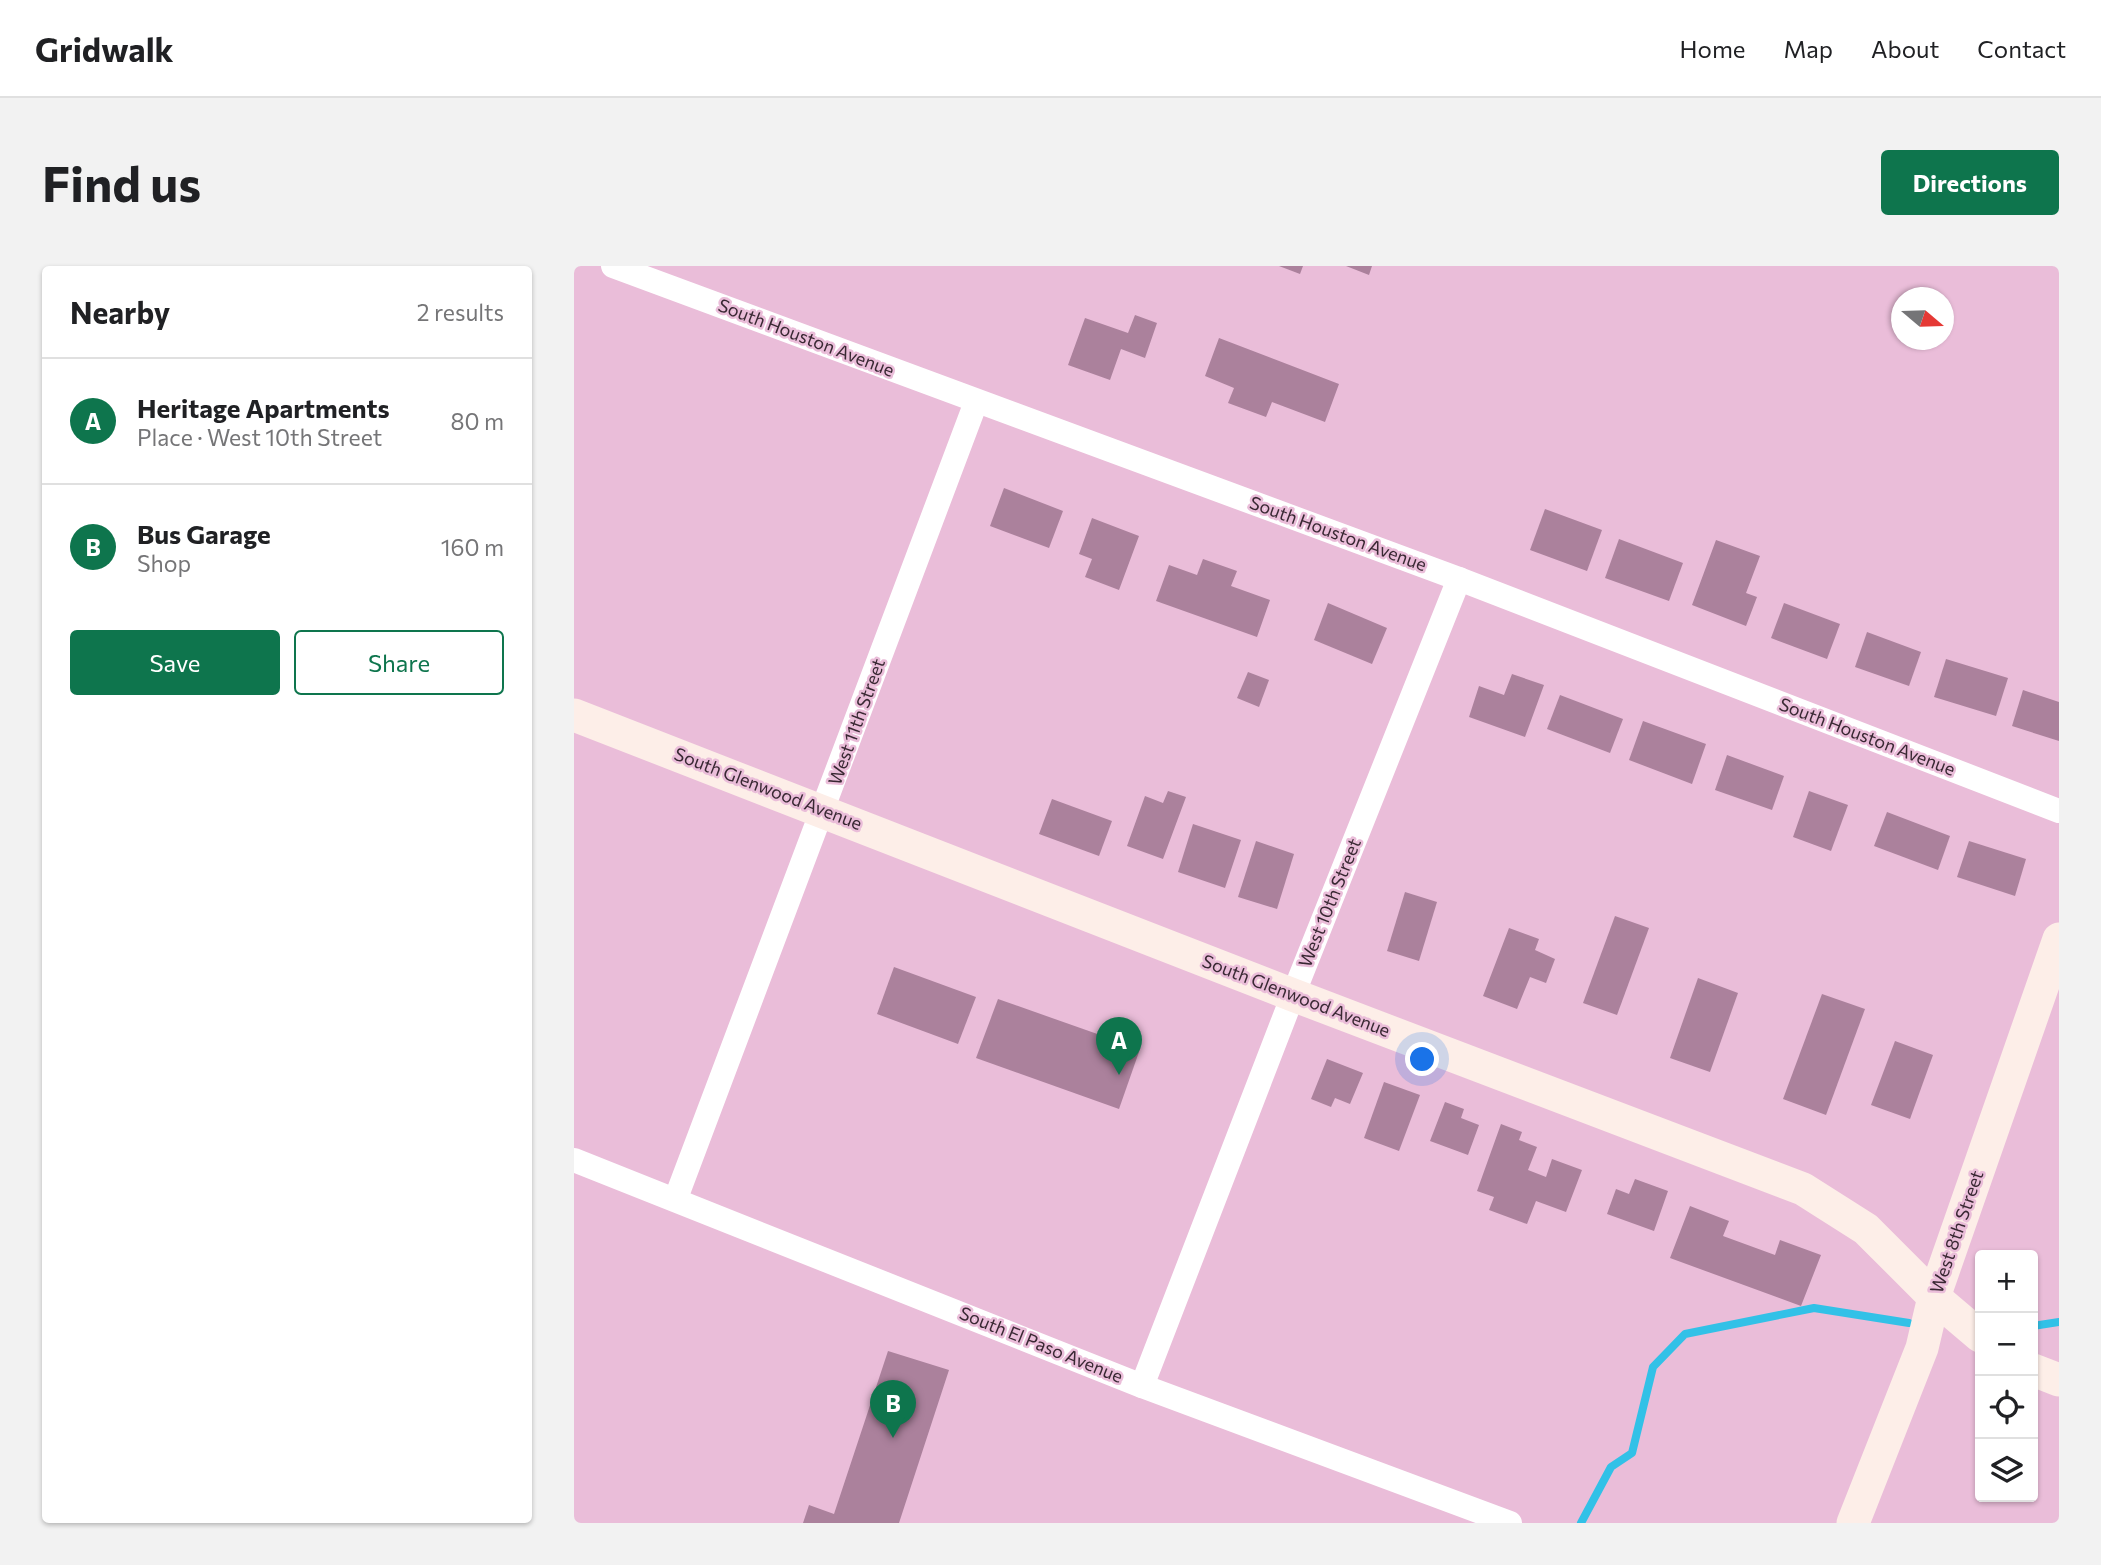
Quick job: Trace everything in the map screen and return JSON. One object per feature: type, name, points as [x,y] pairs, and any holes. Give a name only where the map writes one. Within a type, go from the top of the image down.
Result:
[{"type":"street","name":"South Houston Avenue","points":[[613,266],[1459,579],[2059,811]]},
{"type":"street","name":"West 11th Street","points":[[676,1198],[976,402]]},
{"type":"street","name":"West 10th Street","points":[[1142,1386],[1293,995],[1459,579]]},
{"type":"street","name":"South Glenwood Avenue","points":[[574,715],[824,810],[1293,995],[1803,1189],[1866,1229],[1934,1297],[1975,1332]]},
{"type":"street","name":"West 8th Street","points":[[1853,1523],[1922,1348],[1934,1297],[2059,939]]},
{"type":"street","name":"South El Paso Avenue","points":[[574,1160],[676,1198],[1142,1386],[1510,1523]]},
{"type":"street","points":[[2038,1372],[2059,1380]]},
{"type":"building","points":[[1279,266],[1303,266],[1300,274]]},
{"type":"building","points":[[1346,266],[1372,266],[1369,275]]},
{"type":"building","points":[[1135,315],[1157,323],[1145,358],[1121,349],[1110,380],[1068,365],[1085,318],[1128,333]]},
{"type":"building","points":[[1219,338],[1339,384],[1325,422],[1272,402],[1266,417],[1228,403],[1234,388],[1205,376]]},
{"type":"building","points":[[1004,488],[1063,511],[1049,548],[990,526]]},
{"type":"building","points":[[1545,509],[1602,530],[1587,571],[1530,550]]},
{"type":"building","points":[[1092,518],[1139,536],[1119,590],[1085,577],[1092,559],[1079,554]]},
{"type":"building","points":[[1619,539],[1683,563],[1669,601],[1605,578]]},
{"type":"building","points":[[1716,540],[1760,556],[1746,593],[1757,597],[1746,626],[1692,605]]},
{"type":"building","points":[[1203,559],[1237,571],[1231,586],[1270,600],[1257,637],[1156,601],[1169,565],[1197,575]]},
{"type":"building","points":[[1328,603],[1387,628],[1372,664],[1314,640]]},
{"type":"building","points":[[1784,603],[1840,624],[1827,659],[1771,638]]},
{"type":"building","points":[[1867,632],[1921,652],[1909,686],[1855,667]]},
{"type":"building","points":[[1946,659],[2008,678],[1996,716],[1934,697]]},
{"type":"building","points":[[1248,672],[1269,680],[1259,707],[1237,698]]},
{"type":"building","points":[[1512,674],[1544,685],[1525,737],[1469,717],[1479,686],[1504,695]]},
{"type":"building","points":[[2023,690],[2059,702],[2059,741],[2012,726]]},
{"type":"building","points":[[1560,695],[1623,719],[1610,753],[1547,729]]},
{"type":"building","points":[[1643,721],[1706,744],[1692,784],[1629,760]]},
{"type":"building","points":[[1727,755],[1784,776],[1772,810],[1715,790]]},
{"type":"building","points":[[1168,791],[1186,797],[1163,859],[1127,846],[1145,796],[1163,803]]},
{"type":"building","points":[[1809,791],[1848,805],[1831,851],[1793,837]]},
{"type":"building","points":[[1052,799],[1112,821],[1099,856],[1039,834]]},
{"type":"building","points":[[1887,812],[1950,836],[1938,870],[1874,846]]},
{"type":"building","points":[[1193,824],[1241,840],[1225,888],[1178,872]]},
{"type":"building","points":[[1256,841],[1294,854],[1277,909],[1238,897]]},
{"type":"building","points":[[1969,841],[2026,859],[2015,896],[1957,877]]},
{"type":"building","points":[[1405,892],[1437,902],[1419,961],[1387,951]]},
{"type":"building","points":[[1615,916],[1649,928],[1617,1015],[1583,1003]]},
{"type":"building","points":[[1509,928],[1539,939],[1535,950],[1555,959],[1546,983],[1530,977],[1517,1009],[1483,996]]},
{"type":"building","points":[[894,967],[976,997],[958,1044],[877,1014]]},
{"type":"building","points":[[1698,978],[1738,993],[1710,1072],[1670,1058]]},
{"type":"building","points":[[1822,994],[1865,1009],[1826,1115],[1783,1099]]},
{"type":"building","points":[[998,999],[1140,1049],[1119,1109],[976,1058]]},
{"type":"building","points":[[1895,1041],[1933,1055],[1910,1119],[1871,1105]]},
{"type":"building","points":[[1327,1059],[1363,1073],[1350,1104],[1335,1098],[1331,1107],[1311,1099]]},
{"type":"building","points":[[1384,1082],[1420,1095],[1399,1151],[1364,1138]]},
{"type":"building","points":[[1445,1102],[1464,1109],[1461,1118],[1479,1125],[1468,1155],[1430,1141]]},
{"type":"building","points":[[1501,1124],[1522,1132],[1519,1140],[1537,1147],[1528,1170],[1546,1177],[1552,1159],[1582,1170],[1566,1212],[1536,1201],[1527,1224],[1489,1210],[1494,1197],[1477,1191]]},
{"type":"building","points":[[1635,1179],[1668,1191],[1654,1231],[1607,1214],[1616,1189],[1629,1194]]},
{"type":"building","points":[[1690,1206],[1729,1221],[1723,1236],[1775,1255],[1780,1240],[1821,1255],[1801,1306],[1670,1258]]},
{"type":"building","points":[[888,1351],[949,1370],[899,1523],[803,1523],[809,1505],[834,1514]]},
{"type":"waterway","points":[[1581,1523],[1611,1467],[1632,1453],[1653,1367],[1685,1334],[1814,1308],[1909,1323]]},
{"type":"waterway","points":[[2038,1325],[2059,1322]]},
{"type":"place","name":"Heritage Apartments","points":[[1119,1075]]},
{"type":"place","name":"Bus Garage","points":[[893,1438]]}]
